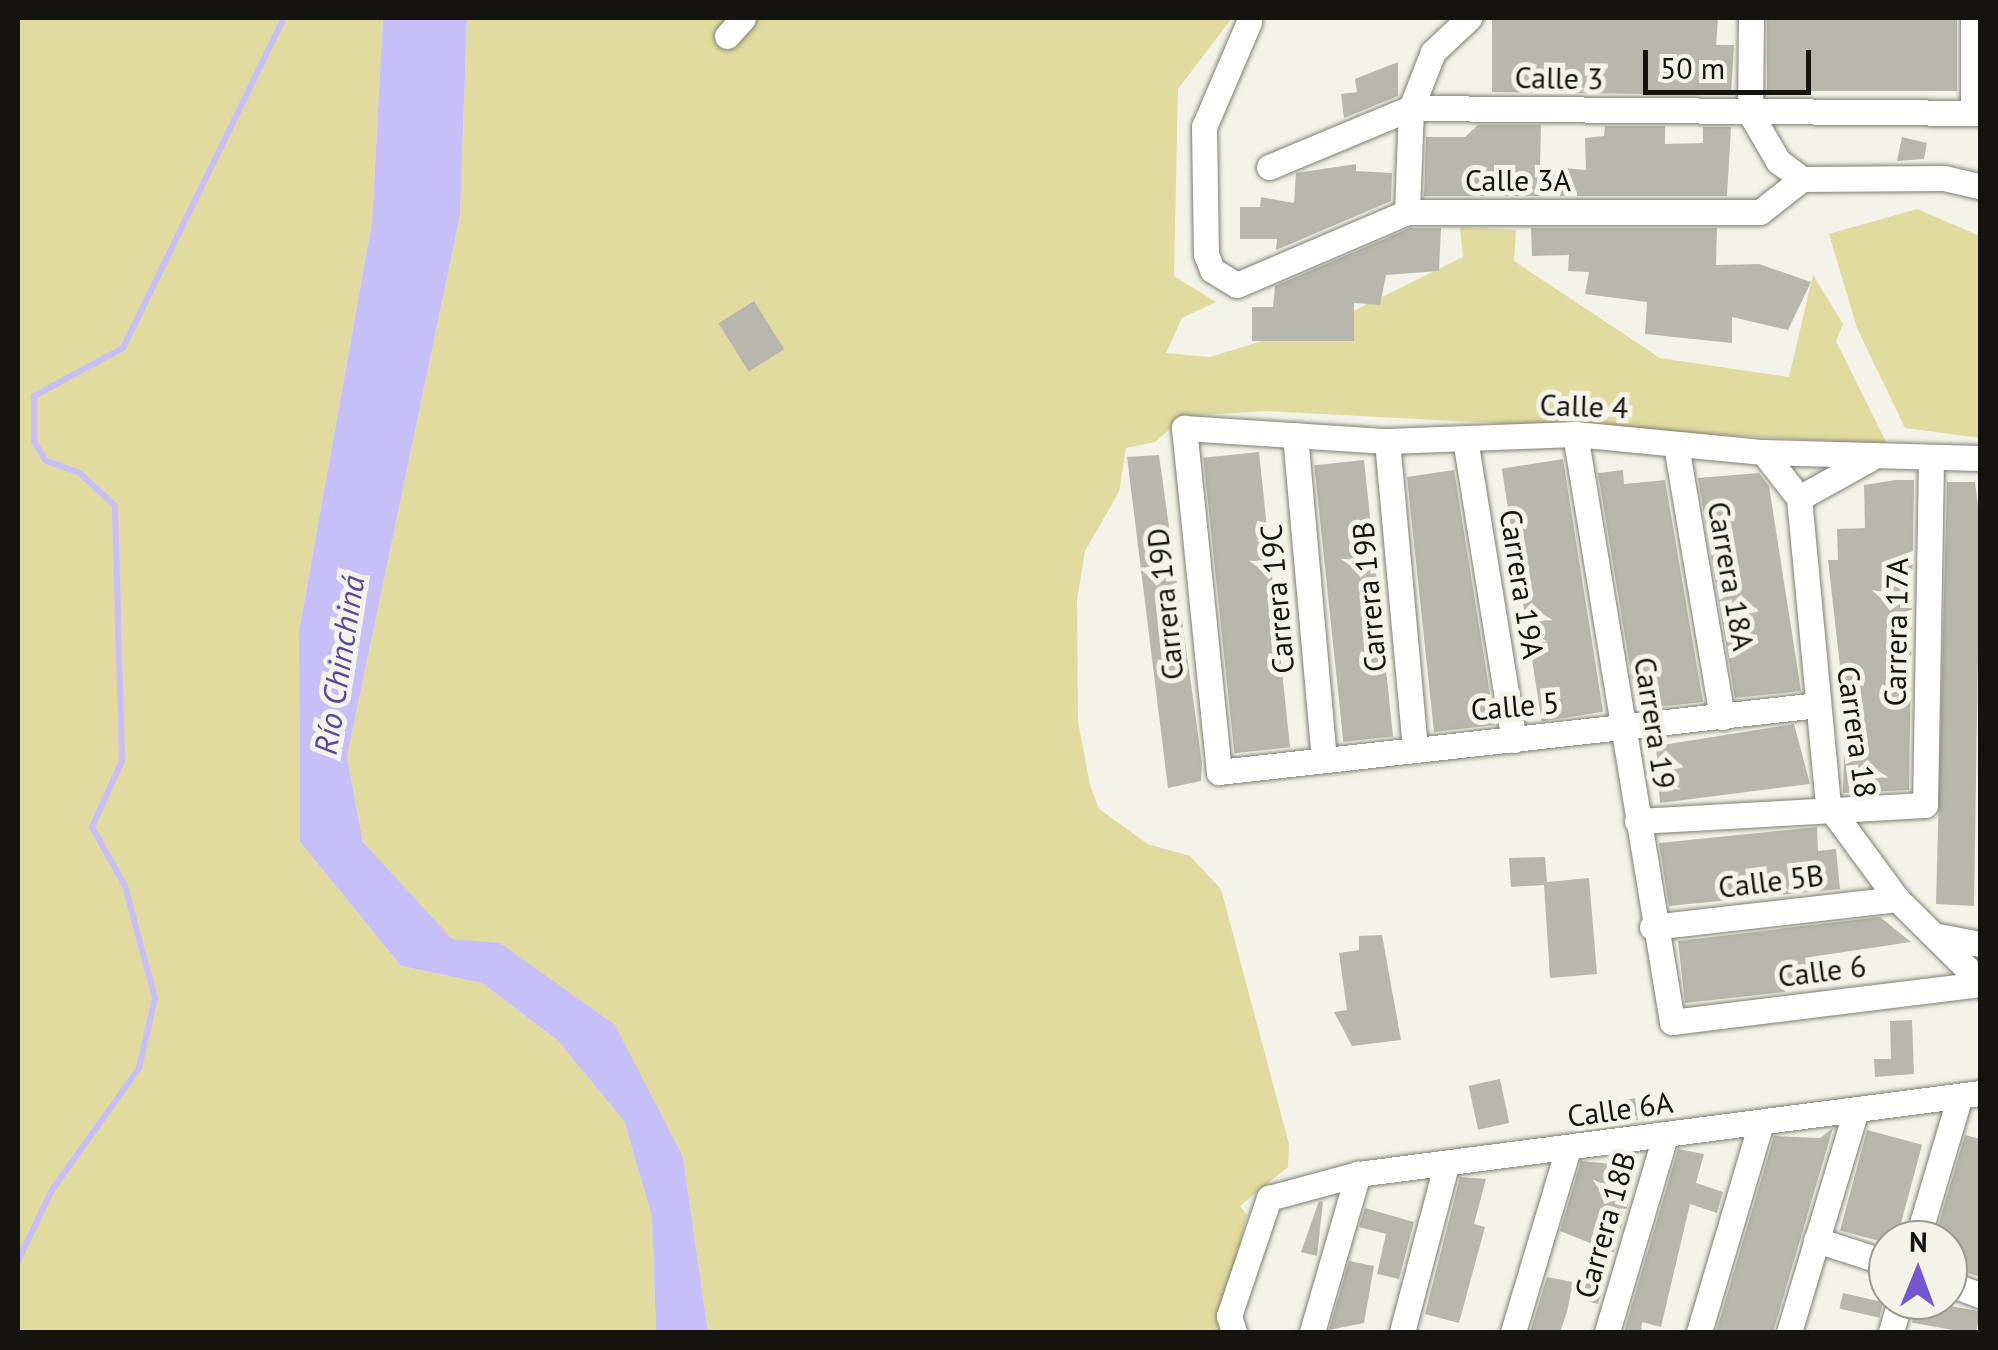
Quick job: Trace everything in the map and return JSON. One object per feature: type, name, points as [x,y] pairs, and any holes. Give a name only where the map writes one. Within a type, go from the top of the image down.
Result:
[{"type":"street","points":[[1407,212],[1411,108],[1434,52],[1468,18]]},
{"type":"street","points":[[1751,18],[1750,113],[1778,160],[1802,180],[1944,178],[1980,186]]},
{"type":"street","points":[[1973,18],[1977,113]]},
{"type":"street","name":"Calle 3A","points":[[1249,22],[1204,127],[1206,254],[1238,284],[1407,212],[1760,212],[1802,180]]},
{"type":"street","name":"Calle 3","points":[[1268,167],[1411,108],[1977,113]]},
{"type":"street","name":"Calle 4","points":[[1184,428],[1387,441],[1575,434],[1762,452],[1980,458]]},
{"type":"street","name":"Carrera 19D","points":[[1184,428],[1218,772]]},
{"type":"street","name":"Carrera 19","points":[[1575,434],[1625,728],[1652,928],[1672,1022]]},
{"type":"street","name":"Carrera 19C","points":[[1296,435],[1324,758]]},
{"type":"street","name":"Carrera 19A","points":[[1465,439],[1514,740]]},
{"type":"street","name":"Carrera 19B","points":[[1387,441],[1415,748]]},
{"type":"street","name":"Carrera 18A","points":[[1676,446],[1722,717]]},
{"type":"street","points":[[1762,452],[1799,498],[1872,457]]},
{"type":"street","name":"Carrera 17A","points":[[1828,805],[1925,806],[1931,459]]},
{"type":"street","name":"Carrera 18","points":[[1799,498],[1828,805],[1897,900],[1938,936],[1980,983]]},
{"type":"street","name":"Calle 5","points":[[1218,772],[1818,705]]},
{"type":"street","points":[[1637,821],[1828,805]]},
{"type":"street","name":"Calle 5B","points":[[1652,928],[1897,900]]},
{"type":"street","points":[[1938,936],[1980,944]]},
{"type":"street","name":"Calle 6","points":[[1672,1022],[1980,983]]},
{"type":"street","points":[[1924,1220],[1970,1094]]},
{"type":"street","name":"Calle 6A","points":[[1232,1324],[1269,1198],[1358,1174],[1970,1094]]},
{"type":"street","points":[[1789,1332],[1856,1110]]},
{"type":"street","points":[[1698,1332],[1760,1123]]},
{"type":"street","name":"Carrera 18B","points":[[1607,1332],[1665,1136]]},
{"type":"street","points":[[1513,1332],[1568,1149]]},
{"type":"street","points":[[1402,1332],[1446,1165]]},
{"type":"street","points":[[1312,1332],[1358,1174]]},
{"type":"street","points":[[1816,1240],[1868,1257]]},
{"type":"shaded area","points":[[18,18],[383,18],[372,222],[299,631],[300,842],[401,966],[482,983],[557,1040],[624,1121],[652,1217],[656,1332],[18,1332]]},
{"type":"shaded area","points":[[467,18],[1232,18],[1178,89],[1174,276],[1216,302],[1182,318],[1166,353],[1210,357],[1343,316],[1463,257],[1460,227],[1516,230],[1514,261],[1660,358],[1789,377],[1813,275],[1843,324],[1836,341],[1887,444],[1267,411],[1185,416],[1155,442],[1126,448],[1119,492],[1085,551],[1077,600],[1078,721],[1090,785],[1099,809],[1148,844],[1190,856],[1221,889],[1289,1144],[1288,1167],[1240,1206],[1247,1215],[1219,1332],[708,1332],[683,1157],[500,943],[452,940],[363,842],[347,757],[460,216]]},
{"type":"shaded area","points":[[1917,209],[1980,236],[1980,438],[1905,428],[1857,328],[1829,234]]},
{"type":"water","name":"Río Chinchiná","points":[[383,18],[467,18],[460,216],[347,757],[363,842],[452,939],[500,943],[615,1025],[683,1157],[708,1332],[656,1332],[652,1217],[624,1121],[557,1040],[482,983],[401,966],[300,842],[299,631],[372,222]]},
{"type":"building","points":[[1492,18],[1718,19],[1716,45],[1734,45],[1731,95],[1492,92]]},
{"type":"building","points":[[1767,20],[1957,20],[1957,91],[1767,91]]},
{"type":"building","points":[[1398,62],[1398,96],[1344,118],[1341,94],[1357,92],[1355,79]]},
{"type":"building","points":[[1478,125],[1541,125],[1540,166],[1586,170],[1585,138],[1604,136],[1605,126],[1665,126],[1665,144],[1703,143],[1703,127],[1731,127],[1727,196],[1424,196],[1426,137],[1465,137]]},
{"type":"building","points":[[1902,137],[1927,143],[1924,159],[1897,161]]},
{"type":"building","points":[[1356,164],[1356,171],[1392,173],[1391,201],[1276,250],[1277,239],[1240,239],[1240,207],[1260,207],[1261,197],[1294,203],[1296,173]]},
{"type":"building","points":[[1410,228],[1441,228],[1439,271],[1386,275],[1380,305],[1354,303],[1354,341],[1252,341],[1252,307],[1273,307],[1275,286]]},
{"type":"building","points":[[1531,228],[1717,228],[1716,265],[1759,264],[1811,282],[1788,330],[1732,317],[1732,343],[1645,334],[1647,302],[1585,294],[1589,272],[1568,271],[1569,255],[1532,256]]},
{"type":"building","points":[[754,301],[784,349],[749,372],[718,323]]},
{"type":"building","points":[[1259,452],[1290,747],[1234,753],[1203,458]]},
{"type":"building","points":[[1159,455],[1202,763],[1201,781],[1168,788],[1127,457]]},
{"type":"building","points":[[1563,459],[1603,712],[1542,722],[1502,469]]},
{"type":"building","points":[[1364,460],[1393,736],[1343,742],[1314,465]]},
{"type":"building","points":[[1454,470],[1495,725],[1434,732],[1407,477]]},
{"type":"building","points":[[1623,470],[1624,484],[1665,480],[1703,702],[1637,709],[1598,473]]},
{"type":"building","points":[[1759,473],[1769,486],[1801,691],[1735,698],[1698,478]]},
{"type":"building","points":[[1914,480],[1909,790],[1843,793],[1845,711],[1828,560],[1838,560],[1837,529],[1865,528],[1864,485]]},
{"type":"building","points":[[1947,482],[1975,482],[1980,523],[1974,906],[1936,904]]},
{"type":"building","points":[[1794,724],[1810,784],[1660,803],[1656,746]]},
{"type":"building","points":[[1817,827],[1818,851],[1836,849],[1840,889],[1669,906],[1659,843]]},
{"type":"building","points":[[1545,857],[1547,882],[1589,878],[1597,974],[1550,978],[1544,885],[1511,887],[1509,858]]},
{"type":"building","points":[[1880,917],[1911,942],[1817,956],[1818,980],[1784,982],[1785,992],[1685,1003],[1678,941]]},
{"type":"building","points":[[1382,935],[1401,1040],[1352,1046],[1334,1012],[1347,1010],[1339,953],[1359,950],[1359,936]]},
{"type":"building","points":[[1912,1020],[1914,1074],[1875,1077],[1874,1059],[1891,1059],[1890,1021]]},
{"type":"building","points":[[1500,1079],[1509,1123],[1478,1130],[1469,1086]]},
{"type":"building","points":[[1635,1098],[1638,1120],[1589,1106]]},
{"type":"building","points":[[1833,1128],[1773,1332],[1716,1332],[1774,1136],[1820,1138]]},
{"type":"building","points":[[1867,1130],[1922,1145],[1902,1220],[1868,1220],[1868,1238],[1840,1230]]},
{"type":"building","points":[[1965,1135],[1980,1139],[1980,1277],[1968,1273],[1968,1220],[1940,1220]]},
{"type":"building","points":[[1678,1149],[1704,1154],[1696,1183],[1723,1192],[1717,1213],[1690,1204],[1661,1327],[1642,1322],[1641,1332],[1624,1332]]},
{"type":"building","points":[[1581,1161],[1612,1164],[1603,1198],[1628,1204],[1598,1304],[1582,1300],[1595,1245],[1560,1231]]},
{"type":"building","points":[[1460,1177],[1486,1179],[1474,1224],[1485,1227],[1459,1323],[1425,1314]]},
{"type":"building","points":[[1319,1201],[1323,1202],[1317,1256],[1301,1252]]},
{"type":"building","points":[[1365,1208],[1414,1222],[1399,1279],[1377,1274],[1386,1234],[1359,1227]]},
{"type":"building","points":[[1349,1261],[1374,1266],[1364,1323],[1329,1330]]},
{"type":"building","points":[[1547,1277],[1573,1282],[1567,1312],[1560,1332],[1530,1332]]},
{"type":"building","points":[[1843,1293],[1868,1299],[1868,1315],[1839,1309]]},
{"type":"building","points":[[1968,1309],[1980,1311],[1976,1332],[1912,1323],[1968,1320]]},
{"type":"waterway","points":[[18,1261],[52,1190],[139,1068],[155,998],[125,886],[92,827],[122,761],[115,506],[80,473],[45,460],[34,441],[34,396],[123,348],[284,18]]}]
